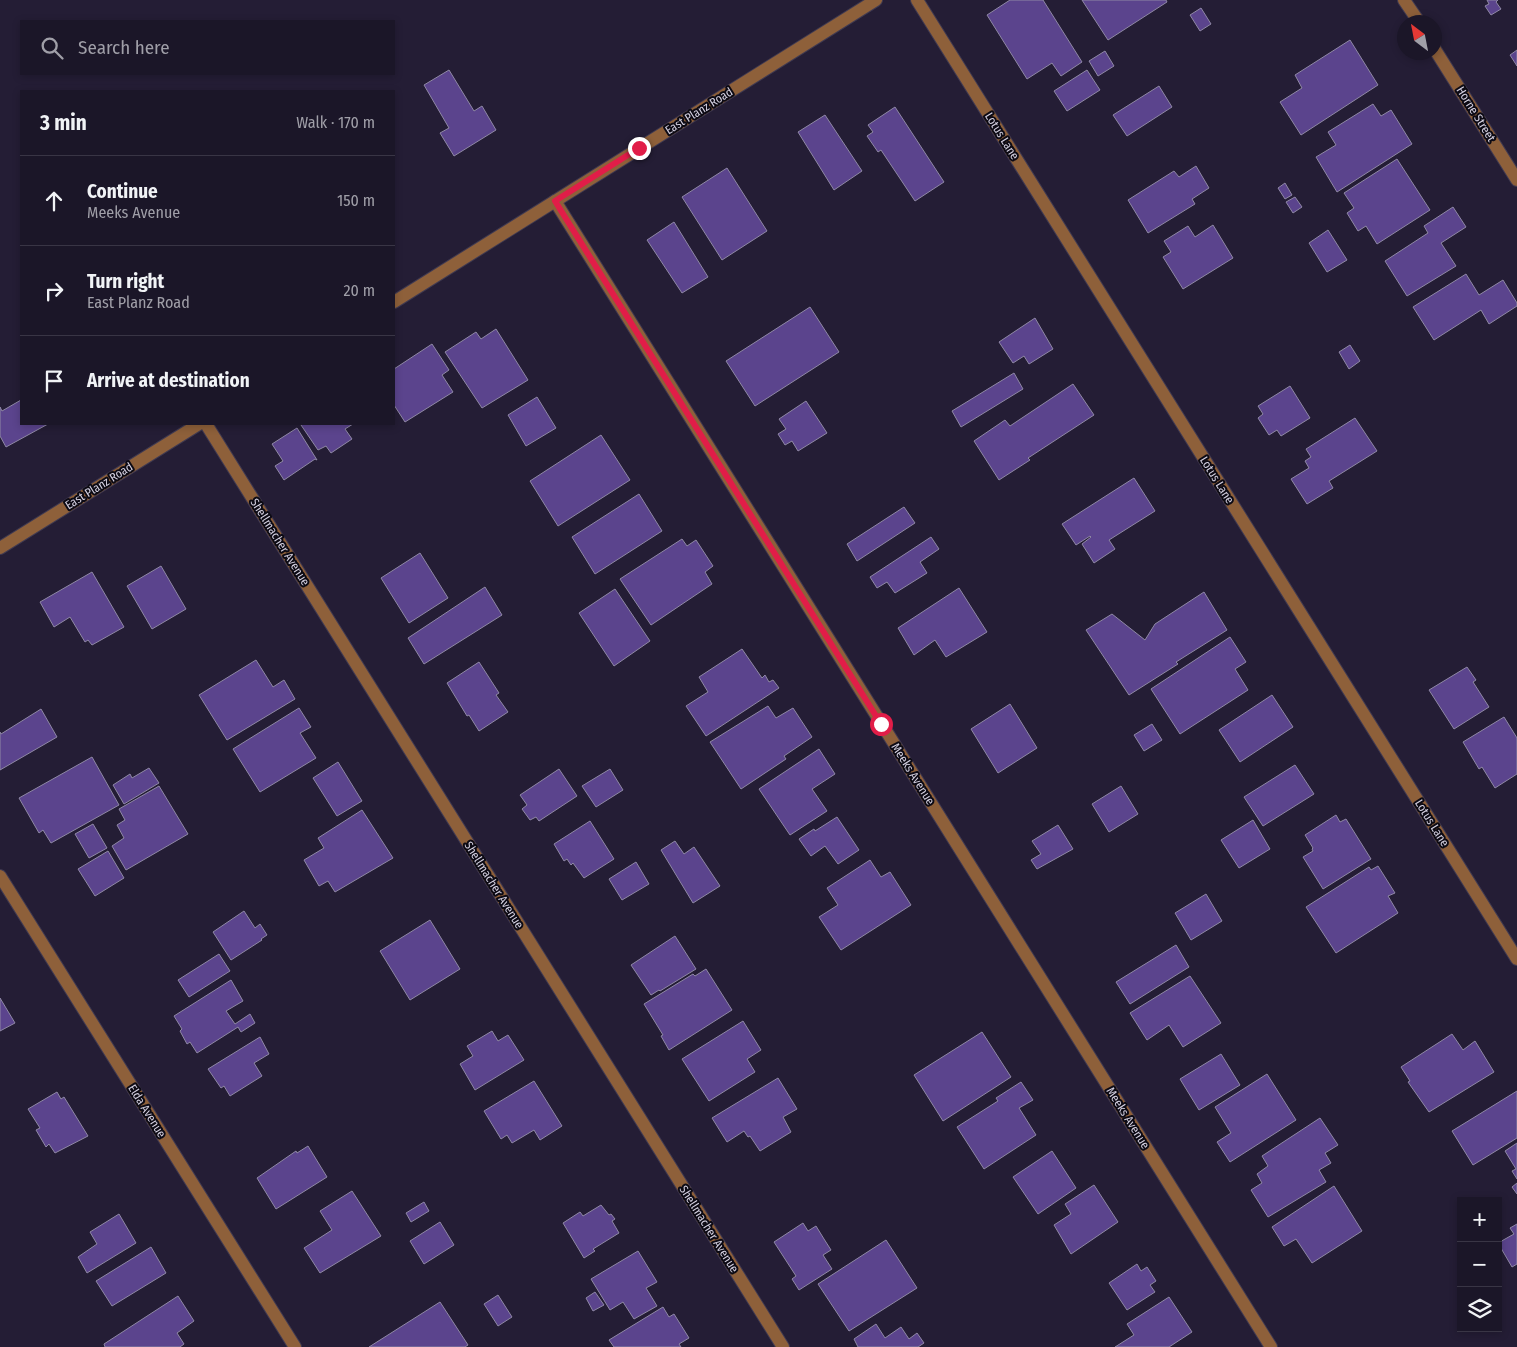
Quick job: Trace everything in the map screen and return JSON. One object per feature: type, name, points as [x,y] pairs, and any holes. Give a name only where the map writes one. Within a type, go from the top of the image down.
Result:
[{"type":"street","name":"East Planz Road","points":[[395,301],[876,0]]},
{"type":"street","name":"Lotus Lane","points":[[917,0],[1517,959]]},
{"type":"street","points":[[1404,0],[1414,15]]},
{"type":"street","name":"Horne Street","points":[[1442,60],[1517,180]]},
{"type":"street","name":"Meeks Avenue","points":[[555,201],[1271,1347]]},
{"type":"street","name":"East Planz Road","points":[[0,548],[197,425]]},
{"type":"street","name":"Shellmacher Avenue","points":[[207,425],[783,1347]]},
{"type":"street","name":"Elda Avenue","points":[[0,876],[295,1347]]},
{"type":"building","points":[[1010,0],[1043,0],[1082,62],[1061,76],[1052,63],[1027,79],[987,15]]},
{"type":"building","points":[[1082,0],[1166,0],[1167,2],[1108,40]]},
{"type":"building","points":[[1487,0],[1498,0],[1496,2],[1501,9],[1491,15],[1485,6],[1489,4]]},
{"type":"building","points":[[1201,8],[1211,24],[1200,31],[1190,15]]},
{"type":"building","points":[[1350,40],[1378,85],[1301,135],[1280,102],[1302,88],[1295,75]]},
{"type":"building","points":[[1517,50],[1517,66],[1510,55]]},
{"type":"building","points":[[1105,51],[1114,66],[1098,76],[1089,61]]},
{"type":"building","points":[[449,70],[474,111],[482,106],[496,130],[454,156],[440,133],[449,128],[424,85]]},
{"type":"building","points":[[1087,70],[1100,90],[1067,111],[1054,91]]},
{"type":"building","points":[[1159,86],[1172,107],[1127,136],[1113,115]]},
{"type":"building","points":[[1373,104],[1381,116],[1391,110],[1412,144],[1337,192],[1316,157],[1336,145],[1328,132]]},
{"type":"building","points":[[895,107],[944,182],[915,201],[881,150],[878,152],[867,136],[873,132],[868,125]]},
{"type":"building","points":[[825,115],[862,171],[834,190],[798,132]]},
{"type":"building","points":[[1397,159],[1430,210],[1377,244],[1366,226],[1358,231],[1347,213],[1354,208],[1344,193]]},
{"type":"building","points":[[1196,166],[1209,188],[1192,199],[1195,204],[1148,233],[1128,200],[1174,171],[1179,177]]},
{"type":"building","points":[[727,168],[767,231],[722,260],[682,197]]},
{"type":"building","points":[[1285,183],[1292,195],[1285,199],[1278,188]]},
{"type":"building","points":[[1295,197],[1302,207],[1293,213],[1286,202]]},
{"type":"building","points":[[1453,207],[1466,227],[1441,243],[1456,266],[1407,296],[1385,261],[1428,233],[1424,226]]},
{"type":"building","points":[[674,222],[708,277],[682,293],[647,240]]},
{"type":"building","points":[[1213,225],[1233,258],[1183,289],[1163,257],[1171,252],[1164,241],[1188,226],[1195,237]]},
{"type":"building","points":[[1328,230],[1347,260],[1327,272],[1309,243]]},
{"type":"building","points":[[1466,274],[1479,295],[1503,280],[1517,306],[1489,324],[1481,310],[1434,340],[1413,307]]},
{"type":"building","points":[[810,307],[839,352],[755,406],[726,361]]},
{"type":"building","points":[[1035,318],[1053,349],[1029,364],[1024,356],[1013,363],[999,342]]},
{"type":"building","points":[[496,329],[528,380],[482,408],[445,352],[476,332],[481,339]]},
{"type":"building","points":[[432,344],[449,370],[442,375],[453,392],[405,422],[395,407],[395,368]]},
{"type":"building","points":[[1350,345],[1360,361],[1349,369],[1339,352]]},
{"type":"building","points":[[1014,373],[1023,389],[961,427],[952,411]]},
{"type":"building","points":[[1073,384],[1094,415],[1028,458],[1030,460],[999,480],[974,441],[1005,420],[1010,426]]},
{"type":"building","points":[[1290,386],[1310,418],[1281,436],[1277,430],[1269,435],[1258,418],[1263,414],[1258,406]]},
{"type":"building","points":[[537,397],[556,428],[526,446],[508,415]]},
{"type":"building","points":[[20,401],[20,425],[46,425],[6,447],[0,436],[0,407],[2,411]]},
{"type":"building","points":[[806,401],[827,433],[798,451],[792,441],[785,445],[778,434],[786,429],[779,419]]},
{"type":"building","points":[[1355,418],[1377,451],[1329,481],[1333,488],[1307,504],[1291,479],[1309,468],[1305,461],[1311,457],[1306,449]]},
{"type":"building","points":[[301,425],[351,425],[345,429],[352,439],[331,453],[326,446],[318,450]]},
{"type":"building","points":[[297,428],[317,460],[315,459],[284,480],[275,466],[283,461],[272,444]]},
{"type":"building","points":[[601,435],[630,480],[558,526],[530,481]]},
{"type":"building","points":[[1134,478],[1155,511],[1109,540],[1115,549],[1094,563],[1082,544],[1091,537],[1076,545],[1062,524]]},
{"type":"building","points":[[639,494],[662,531],[595,574],[572,537]]},
{"type":"building","points":[[904,507],[915,523],[857,561],[847,544]]},
{"type":"building","points":[[931,537],[939,549],[920,562],[927,573],[895,593],[887,582],[877,588],[870,577]]},
{"type":"building","points":[[682,539],[687,546],[696,540],[713,566],[705,572],[712,584],[651,625],[620,579]]},
{"type":"building","points":[[420,553],[448,598],[409,623],[381,578]]},
{"type":"building","points":[[161,566],[186,609],[152,629],[127,586]]},
{"type":"building","points":[[92,572],[124,627],[92,645],[88,640],[85,642],[70,617],[54,627],[40,602]]},
{"type":"building","points":[[485,587],[502,615],[424,664],[408,638]]},
{"type":"building","points":[[959,588],[987,632],[946,657],[935,640],[914,655],[898,628]]},
{"type":"building","points":[[615,589],[650,641],[614,666],[579,613]]},
{"type":"building","points":[[1204,592],[1227,630],[1176,662],[1178,664],[1129,695],[1086,630],[1112,614],[1145,640],[1155,624]]},
{"type":"building","points":[[1230,637],[1246,662],[1235,669],[1248,690],[1180,734],[1151,689]]},
{"type":"building","points":[[742,649],[762,678],[765,675],[769,682],[773,680],[779,688],[706,736],[686,706],[708,692],[699,677]]},
{"type":"building","points":[[256,660],[273,687],[284,680],[295,699],[227,740],[199,695]]},
{"type":"building","points":[[479,662],[499,693],[496,695],[508,712],[479,731],[469,715],[467,716],[447,683]]},
{"type":"building","points":[[1467,667],[1476,680],[1473,682],[1489,707],[1454,729],[1429,690]]},
{"type":"building","points":[[1272,695],[1293,727],[1240,762],[1219,730]]},
{"type":"building","points":[[1010,704],[1037,748],[998,773],[971,729]]},
{"type":"building","points":[[768,706],[776,718],[793,708],[812,737],[784,756],[786,759],[741,789],[710,742]]},
{"type":"building","points":[[299,708],[311,727],[300,733],[316,758],[260,792],[233,749]]},
{"type":"building","points":[[41,709],[57,737],[0,770],[0,732],[1,734]]},
{"type":"building","points":[[1504,717],[1517,738],[1517,774],[1495,788],[1482,767],[1479,769],[1463,742]]},
{"type":"building","points":[[1152,724],[1162,740],[1144,751],[1134,735]]},
{"type":"building","points":[[819,749],[835,774],[812,789],[827,811],[790,835],[759,789]]},
{"type":"building","points":[[92,757],[119,805],[51,843],[43,830],[39,833],[19,798]]},
{"type":"building","points":[[338,762],[362,801],[337,816],[313,778]]},
{"type":"building","points":[[1295,765],[1314,794],[1263,826],[1244,797]]},
{"type":"building","points":[[149,768],[159,783],[124,804],[113,785],[130,774],[132,778]]},
{"type":"building","points":[[559,769],[577,796],[539,821],[536,817],[530,820],[522,809],[527,805],[520,795]]},
{"type":"building","points":[[610,769],[623,790],[596,807],[582,786]]},
{"type":"building","points":[[159,786],[188,834],[126,870],[112,846],[124,838],[117,825],[125,820],[119,809]]},
{"type":"building","points":[[1121,786],[1138,814],[1109,832],[1092,804]]},
{"type":"building","points":[[362,810],[393,858],[335,892],[328,881],[319,886],[304,860],[324,848],[318,838]]},
{"type":"building","points":[[1336,815],[1340,822],[1346,819],[1371,859],[1323,889],[1303,857],[1313,851],[1305,835]]},
{"type":"building","points":[[837,817],[859,850],[838,864],[825,846],[811,856],[799,839]]},
{"type":"building","points":[[1253,820],[1270,849],[1239,868],[1221,840]]},
{"type":"building","points":[[590,821],[614,859],[584,878],[573,863],[571,865],[567,859],[564,861],[554,844]]},
{"type":"building","points":[[93,824],[107,848],[89,858],[75,834]]},
{"type":"building","points":[[1058,825],[1073,849],[1037,869],[1031,860],[1041,854],[1032,841]]},
{"type":"building","points":[[675,841],[684,854],[694,847],[720,886],[693,903],[661,850]]},
{"type":"building","points":[[108,851],[124,878],[95,896],[78,869]]},
{"type":"building","points":[[870,860],[881,877],[890,872],[911,905],[841,950],[819,917],[838,905],[827,888]]},
{"type":"building","points":[[636,862],[649,884],[622,900],[609,879]]},
{"type":"building","points":[[1378,866],[1395,893],[1388,896],[1398,913],[1336,953],[1306,907],[1369,867],[1371,870]]},
{"type":"building","points":[[1206,894],[1222,921],[1191,940],[1175,913]]},
{"type":"building","points":[[244,911],[255,928],[260,924],[267,935],[231,960],[213,932]]},
{"type":"building","points":[[430,920],[460,969],[410,1000],[380,951]]},
{"type":"building","points":[[675,936],[696,969],[651,995],[631,965]]},
{"type":"building","points":[[1176,945],[1189,967],[1130,1004],[1116,982]]},
{"type":"building","points":[[219,954],[230,971],[189,997],[178,980]]},
{"type":"building","points":[[706,969],[732,1010],[669,1050],[661,1036],[663,1035],[644,1004],[693,974],[695,976]]},
{"type":"building","points":[[1190,976],[1221,1023],[1183,1047],[1169,1025],[1147,1040],[1130,1013]]},
{"type":"building","points":[[231,980],[243,1001],[226,1011],[235,1024],[250,1014],[255,1023],[241,1032],[238,1027],[197,1053],[190,1042],[187,1044],[180,1031],[182,1029],[174,1016]]},
{"type":"building","points":[[0,998],[15,1023],[0,1031]]},
{"type":"building","points":[[743,1021],[761,1050],[747,1059],[755,1072],[709,1101],[682,1059]]},
{"type":"building","points":[[492,1031],[498,1041],[508,1035],[524,1060],[475,1090],[460,1064],[473,1056],[467,1046]]},
{"type":"building","points":[[982,1032],[1011,1077],[943,1121],[914,1075]]},
{"type":"building","points":[[1452,1034],[1463,1050],[1475,1041],[1494,1072],[1429,1112],[1408,1082],[1410,1081],[1401,1067]]},
{"type":"building","points":[[260,1037],[269,1054],[254,1063],[262,1076],[230,1096],[224,1086],[221,1088],[208,1069]]},
{"type":"building","points":[[1221,1054],[1240,1085],[1199,1110],[1180,1079]]},
{"type":"building","points":[[1267,1074],[1296,1120],[1230,1162],[1217,1142],[1231,1133],[1215,1107]]},
{"type":"building","points":[[778,1078],[797,1109],[783,1117],[791,1132],[760,1151],[750,1136],[748,1137],[744,1131],[727,1142],[712,1118]]},
{"type":"building","points":[[534,1081],[562,1126],[540,1140],[534,1130],[512,1143],[507,1135],[501,1139],[484,1111]]},
{"type":"building","points":[[1021,1082],[1033,1100],[1019,1108],[1036,1135],[984,1169],[957,1127],[998,1101],[996,1098]]},
{"type":"building","points":[[1517,1091],[1517,1138],[1473,1165],[1452,1131]]},
{"type":"building","points":[[57,1092],[61,1099],[64,1097],[88,1136],[55,1153],[49,1144],[46,1147],[36,1130],[40,1128],[28,1109]]},
{"type":"building","points":[[1320,1118],[1338,1145],[1325,1153],[1331,1163],[1319,1170],[1326,1182],[1268,1217],[1251,1190],[1262,1183],[1257,1174],[1268,1166],[1262,1156]]},
{"type":"building","points":[[1517,1143],[1517,1179],[1512,1171],[1516,1169],[1505,1151]]},
{"type":"building","points":[[308,1146],[327,1177],[276,1209],[257,1178],[296,1151],[297,1153]]},
{"type":"building","points":[[1052,1151],[1076,1188],[1038,1214],[1013,1177]]},
{"type":"building","points":[[1517,1183],[1517,1194],[1512,1187]]},
{"type":"building","points":[[1094,1185],[1118,1222],[1071,1254],[1054,1225],[1071,1214],[1065,1204]]},
{"type":"building","points":[[1334,1186],[1362,1231],[1312,1263],[1296,1239],[1284,1246],[1272,1227]]},
{"type":"building","points":[[352,1191],[381,1236],[320,1273],[304,1248],[332,1230],[320,1211]]},
{"type":"building","points":[[424,1202],[429,1211],[411,1222],[406,1213]]},
{"type":"building","points":[[601,1205],[615,1219],[612,1221],[619,1233],[593,1249],[595,1251],[584,1258],[563,1223],[580,1212],[583,1216]]},
{"type":"building","points":[[119,1214],[136,1243],[87,1273],[78,1257],[97,1244],[90,1232]]},
{"type":"building","points":[[440,1222],[454,1245],[424,1264],[410,1241]]},
{"type":"building","points":[[803,1223],[808,1231],[816,1226],[831,1250],[823,1255],[832,1269],[799,1290],[792,1279],[796,1276],[774,1242]]},
{"type":"building","points":[[1517,1224],[1517,1264],[1512,1267],[1502,1250],[1502,1241],[1514,1234],[1510,1228]]},
{"type":"building","points":[[886,1240],[917,1288],[849,1331],[818,1284]]},
{"type":"building","points":[[151,1247],[166,1273],[112,1306],[96,1281]]},
{"type":"building","points":[[638,1251],[657,1282],[646,1288],[657,1306],[634,1319],[623,1302],[610,1310],[591,1279]]},
{"type":"building","points":[[1137,1264],[1141,1271],[1147,1267],[1156,1281],[1150,1285],[1155,1292],[1127,1310],[1109,1283]]},
{"type":"building","points":[[595,1292],[604,1305],[593,1311],[586,1298]]},
{"type":"building","points":[[498,1295],[512,1317],[498,1326],[484,1304]]},
{"type":"building","points":[[178,1296],[194,1321],[177,1333],[184,1344],[180,1347],[105,1347],[104,1344]]},
{"type":"building","points":[[1169,1297],[1192,1332],[1169,1347],[1115,1347],[1134,1335],[1127,1324]]},
{"type":"building","points":[[440,1302],[468,1345],[465,1347],[369,1347]]},
{"type":"building","points":[[663,1307],[669,1317],[674,1314],[689,1338],[679,1344],[681,1347],[614,1347],[609,1340]]},
{"type":"building","points":[[876,1324],[885,1338],[901,1327],[909,1339],[917,1333],[924,1343],[918,1347],[858,1347],[854,1339]]},
{"type":"route","points":[[639,148],[555,201],[881,724]]}]
